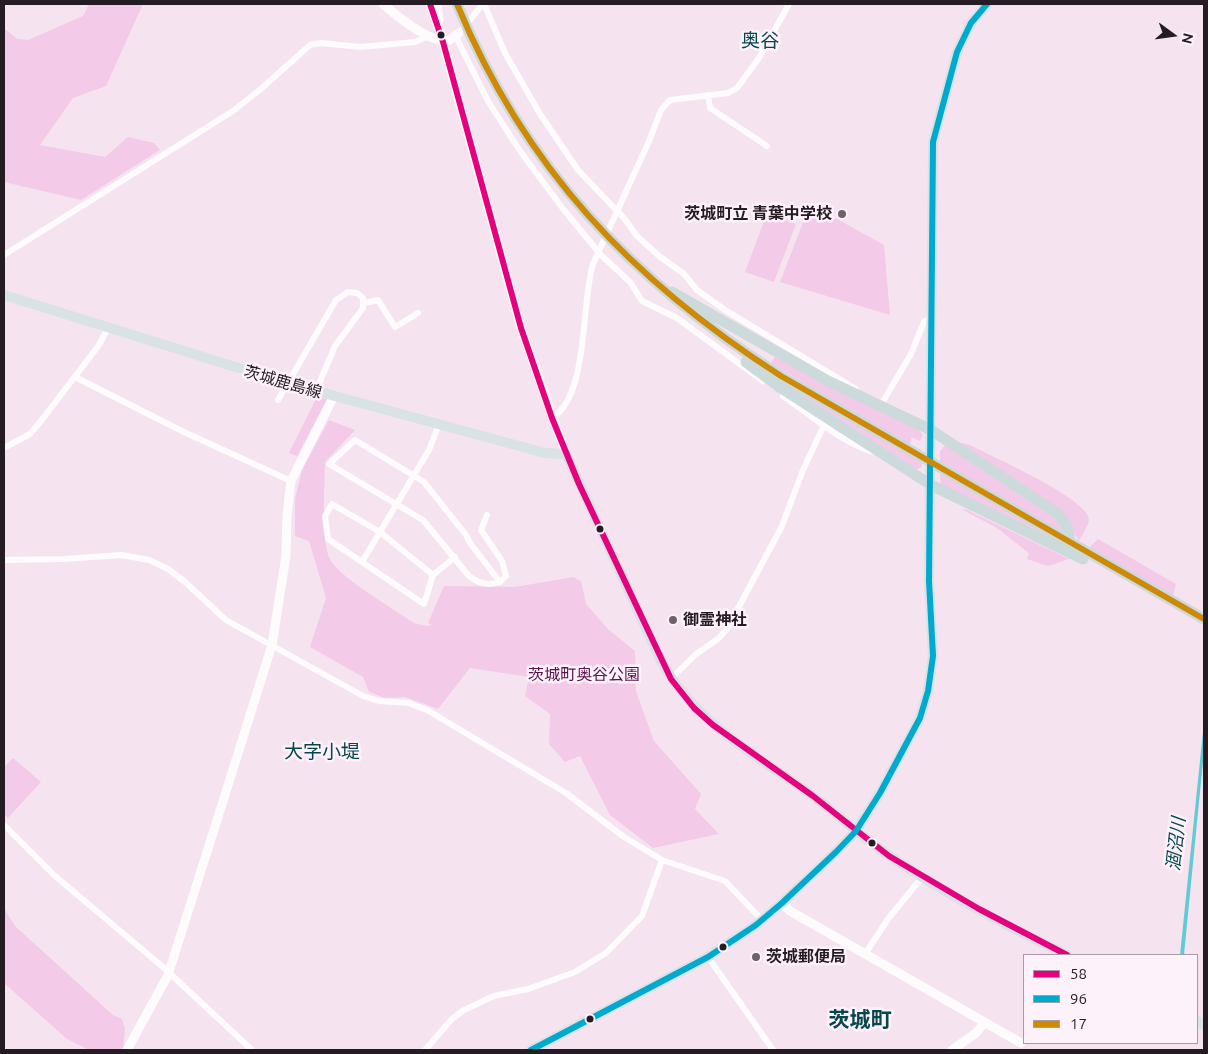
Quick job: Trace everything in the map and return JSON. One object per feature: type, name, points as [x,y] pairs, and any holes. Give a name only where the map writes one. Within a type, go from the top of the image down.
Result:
[{"type":"highway","points":[[457,4],[493,80],[539,154],[595,225],[668,294],[714,331],[773,371],[1073,547],[1204,619]]},
{"type":"highway","points":[[648,277],[828,381],[931,430],[1058,514],[1067,526],[1073,547]]},
{"type":"highway","points":[[668,294],[677,310],[713,338],[782,388],[931,485],[1073,547]]},
{"type":"main road","points":[[531,1050],[708,957],[782,904],[856,830],[914,730],[930,684],[933,656],[929,581],[933,142],[957,52],[967,30],[983,5]]},
{"type":"main road","name":"茨城鹿島線","points":[[4,295],[287,383],[545,453],[566,454]]},
{"type":"main road","points":[[566,454],[650,639],[671,679],[686,699],[708,721],[818,800],[889,856],[1023,933],[1065,954]]},
{"type":"street","points":[[383,4],[429,36],[442,38],[457,35],[482,5],[505,52],[540,114],[578,170],[650,249],[679,270],[696,290],[792,352],[885,407],[911,354],[924,322],[931,318]]},
{"type":"street","points":[[430,4],[442,38],[521,328],[566,454]]},
{"type":"street","points":[[437,4],[442,38]]},
{"type":"street","points":[[552,418],[559,414],[566,404],[571,391],[584,334],[589,276],[661,110],[670,100],[728,93],[742,83],[759,58],[788,4]]},
{"type":"street","points":[[457,35],[488,100],[520,151],[564,210],[630,282],[642,301],[677,318],[824,425],[864,449],[883,453]]},
{"type":"street","points":[[4,255],[233,111],[310,45],[321,43],[360,48],[415,42],[429,36]]},
{"type":"street","points":[[708,95],[710,108],[767,146]]},
{"type":"street","points":[[278,400],[336,300],[343,294],[352,292],[362,296],[364,303]]},
{"type":"street","points":[[316,391],[335,346],[364,303],[378,300],[394,327],[418,313]]},
{"type":"street","points":[[4,448],[30,434],[99,345],[108,328]]},
{"type":"street","points":[[75,377],[184,432],[292,481]]},
{"type":"street","points":[[128,1050],[168,975],[272,645],[286,556],[288,505],[292,481],[334,396]]},
{"type":"street","points":[[362,562],[429,450],[439,424]]},
{"type":"street","points":[[671,679],[695,655],[719,638],[727,629],[779,532],[824,425]]},
{"type":"street","points":[[488,515],[481,530],[504,567],[506,576],[500,582],[493,585],[476,581],[427,524],[398,504],[330,464],[355,440],[415,475],[433,492],[500,582]]},
{"type":"street","points":[[433,575],[380,532],[332,504],[325,516],[328,540],[424,604],[433,575],[455,557]]},
{"type":"street","points":[[4,560],[64,559],[120,555],[150,560],[168,569],[185,582],[226,620],[362,696],[378,701],[410,703],[427,710],[566,793],[624,837],[662,860],[725,882],[762,920]]},
{"type":"street","points":[[4,825],[56,876],[155,961],[168,975],[252,1050]]},
{"type":"street","points":[[424,1050],[452,1019],[464,1010],[494,996],[528,989],[576,972],[606,952],[642,916],[662,860]]},
{"type":"street","points":[[866,954],[888,919],[923,876]]},
{"type":"street","points":[[782,904],[790,911],[1021,1043]]},
{"type":"street","points":[[708,957],[773,1050]]},
{"type":"street","points":[[952,1050],[976,1033],[984,1023]]},
{"type":"green space","points":[[89,4],[143,4],[106,86],[73,98],[40,145],[105,157],[128,137],[154,143],[160,150],[81,200],[4,182],[4,28],[17,39],[28,40],[83,16]]},
{"type":"green space","points":[[810,204],[884,245],[890,315],[780,282]]},
{"type":"green space","points":[[767,213],[796,224],[774,282],[745,272]]},
{"type":"green space","points":[[776,355],[918,429],[923,435],[920,441],[911,437],[910,446],[771,363]]},
{"type":"green space","points":[[765,371],[922,463],[922,467],[914,471]]},
{"type":"green space","points":[[317,397],[327,399],[297,456],[289,453]]},
{"type":"green space","name":"茨城町奥谷公園","points":[[329,420],[355,430],[325,462],[325,541],[331,561],[337,568],[357,585],[414,623],[427,626],[432,625],[428,623],[444,586],[515,587],[573,577],[581,581],[586,604],[609,630],[635,651],[636,691],[654,741],[701,794],[695,809],[719,834],[653,848],[610,815],[580,756],[565,762],[549,744],[550,714],[525,696],[529,677],[470,668],[438,709],[405,697],[385,698],[369,692],[363,677],[310,647],[326,598],[309,541],[295,536],[295,499],[302,470]]},
{"type":"green space","points":[[957,442],[970,445],[1017,468],[1074,501],[1085,511],[1089,520],[1079,541],[1073,532]]},
{"type":"green space","points":[[946,444],[1059,518],[1067,537],[940,464],[940,451]]},
{"type":"green space","points":[[940,473],[1060,542],[941,488]]},
{"type":"green space","points":[[965,509],[1069,559],[1048,566],[1027,559],[1029,553],[997,528],[963,510]]},
{"type":"green space","points":[[1098,539],[1176,584],[1173,596],[1089,548]]},
{"type":"green space","points":[[13,758],[41,782],[8,818],[4,814],[4,767]]},
{"type":"green space","points":[[4,908],[15,926],[113,1015],[122,1019],[125,1029],[123,1050],[89,1050],[67,1039],[4,983]]},
{"type":"water","points":[[1204,722],[1204,751],[1184,954],[1180,954]]},
{"type":"transit line","name":"58","points":[[430,4],[443,42],[521,328],[552,418],[579,484],[671,679],[694,708],[713,725],[813,796],[889,856],[979,909],[1065,954]]},
{"type":"transit line","name":"17","points":[[457,4],[484,63],[516,118],[550,169],[589,216],[631,260],[678,301],[727,340],[781,376],[1204,619]]},
{"type":"transit line","name":"96","points":[[531,1050],[708,957],[756,925],[782,903],[856,831],[880,793],[920,718],[928,691],[933,656],[929,581],[933,142],[957,52],[971,23],[987,4]]},
{"type":"place","name":"茨城町立 青葉中学校","points":[[842,214]]},
{"type":"place","name":"御霊神社","points":[[673,620]]},
{"type":"place","name":"茨城郵便局","points":[[756,957]]},
{"type":"district","name":"奥谷","points":[[760,41]]},
{"type":"district","name":"大字小堤","points":[[322,752]]},
{"type":"district","name":"茨城町","points":[[860,1020]]},
{"type":"water label","name":"涸沼川","points":[[1176,844]]}]
